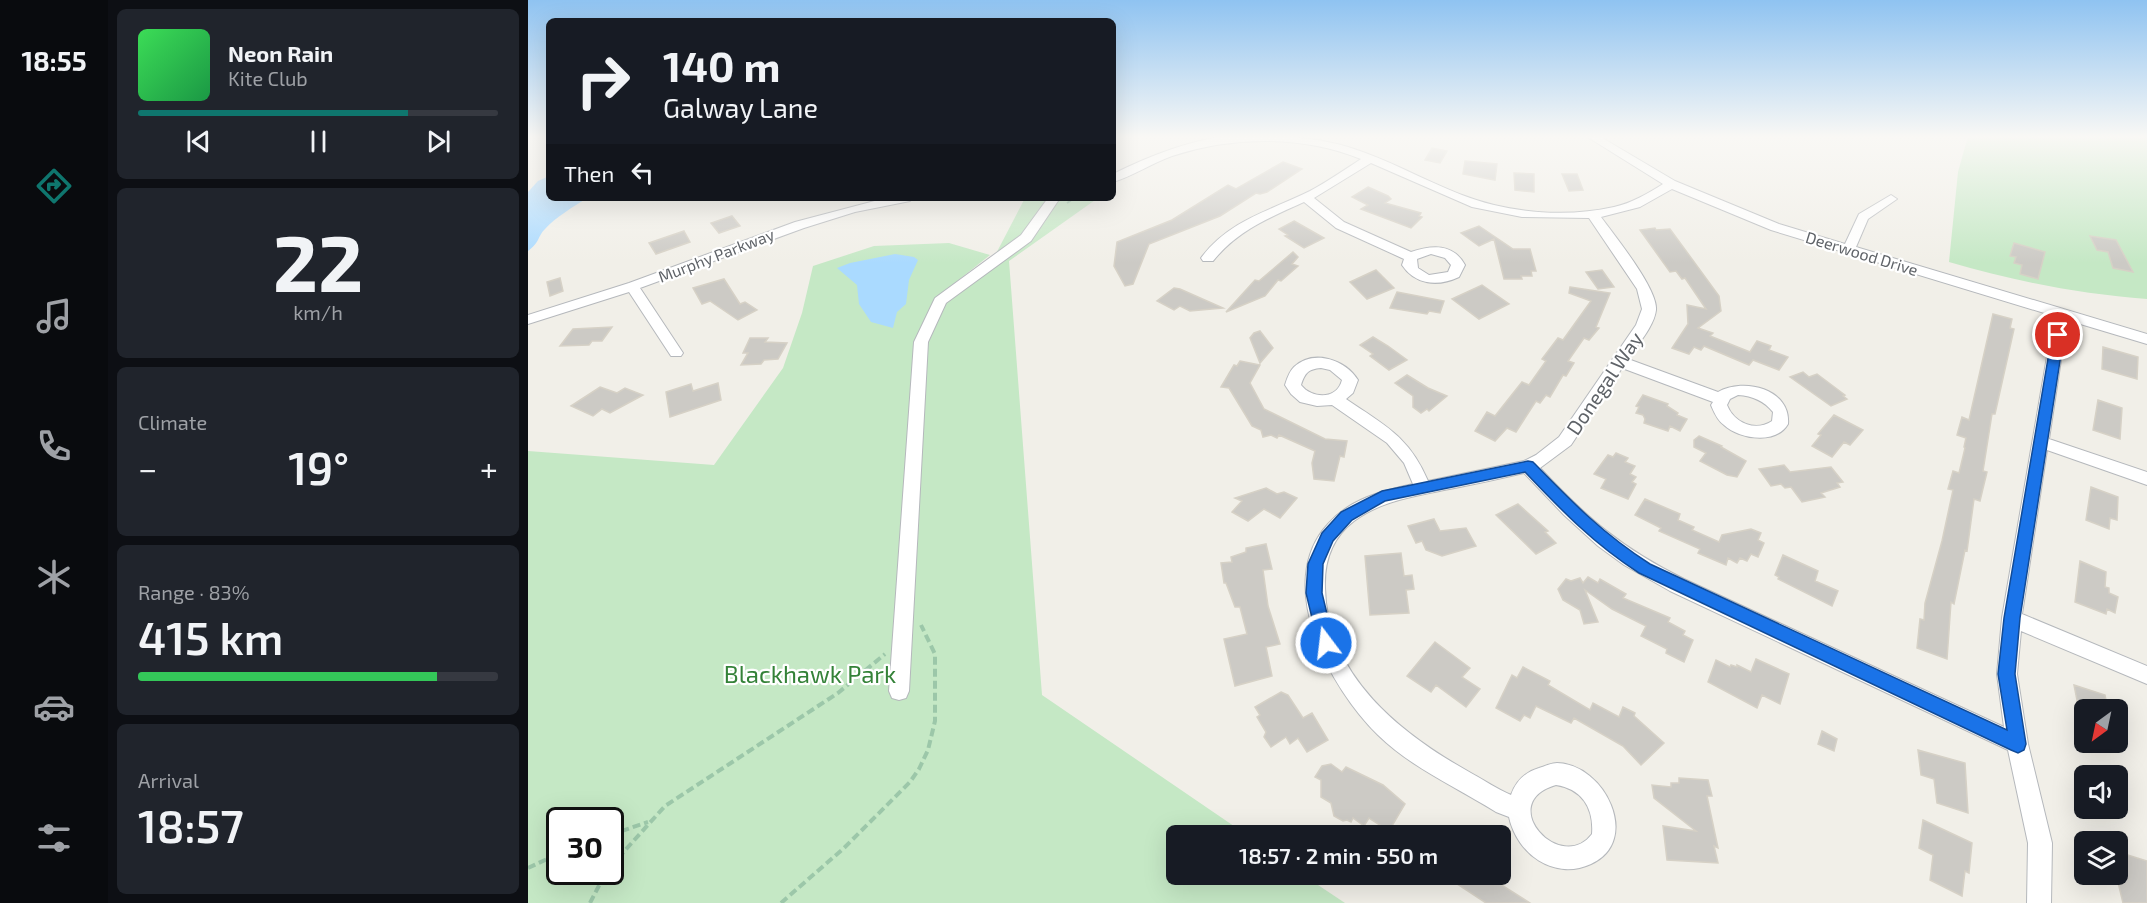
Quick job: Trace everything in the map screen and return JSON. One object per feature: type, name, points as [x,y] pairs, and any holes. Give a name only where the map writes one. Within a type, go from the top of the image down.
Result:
[{"type":"street","points":[[1208,258],[1218,245],[1252,219],[1306,197],[1338,178]]},
{"type":"street","points":[[1410,178],[1461,200],[1490,208],[1568,216],[1635,205],[1671,184]]},
{"type":"street","name":"Deerwood Drive","points":[[1661,178],[1775,227],[2147,339]]},
{"type":"street","points":[[1306,197],[1314,208],[1336,222],[1411,257]]},
{"type":"street","points":[[1849,249],[1863,217],[1891,199]]},
{"type":"street","name":"Murphy Parkway","points":[[528,320],[632,287],[794,226],[858,207],[890,201]]},
{"type":"street","points":[[898,691],[921,342],[940,301],[1026,238],[1059,202]]},
{"type":"street","name":"Donegal Way","points":[[1519,808],[1504,804],[1403,742],[1369,712],[1343,678],[1326,643],[1314,593],[1315,564],[1327,537],[1347,516],[1363,505],[1382,497],[1528,466],[1548,455],[1565,441],[1646,320],[1649,309],[1644,289],[1592,213]]},
{"type":"street","points":[[632,287],[676,353]]},
{"type":"street","points":[[2039,903],[2040,843],[2018,744],[2007,674],[2012,618],[2061,314]]},
{"type":"street","points":[[1619,361],[1720,399]]},
{"type":"street","points":[[1335,399],[1393,439],[1411,460],[1423,488]]},
{"type":"street","points":[[2040,442],[2147,479]]},
{"type":"street","points":[[1528,466],[1580,520],[1616,550],[1645,568],[2018,744]]},
{"type":"street","points":[[2012,618],[2147,675]]},
{"type":"path","points":[[781,903],[844,848],[910,782],[919,769],[928,750],[935,721],[935,654],[920,617]]},
{"type":"path","points":[[624,851],[665,806],[838,693],[902,640]]},
{"type":"path","points":[[624,830],[651,821]]},
{"type":"path","points":[[528,868],[546,860]]},
{"type":"path","points":[[590,903],[598,885]]},
{"type":"green space","points":[[1957,178],[2147,178],[2147,299],[2047,286],[1949,262]]},
{"type":"green space","name":"Blackhawk Park","points":[[1023,201],[1094,201],[1009,261],[1042,695],[1232,825],[1166,825],[1166,885],[1318,885],[1345,903],[528,903],[528,451],[714,465],[783,368],[802,313],[813,266],[874,246],[949,243],[990,255],[951,286],[988,269]]},
{"type":"water","points":[[546,178],[546,201],[582,201],[549,225],[528,251],[528,192],[538,181]]},
{"type":"water","points":[[895,254],[914,257],[918,260],[909,280],[906,304],[897,312],[893,328],[871,322],[859,304],[857,285],[837,268],[850,263]]},
{"type":"building","points":[[1255,178],[1288,178],[1267,192],[1256,193],[1220,216],[1149,244],[1133,284],[1125,286],[1114,266],[1117,242],[1172,220],[1228,185],[1236,189]]},
{"type":"building","points":[[1514,178],[1534,178],[1534,192],[1515,190]]},
{"type":"building","points":[[1564,178],[1579,178],[1583,190],[1569,191]]},
{"type":"building","points":[[1368,187],[1391,199],[1385,203],[1421,213],[1419,216],[1422,217],[1411,228],[1361,209],[1368,205],[1352,197]]},
{"type":"building","points":[[732,216],[740,226],[719,233],[711,223]]},
{"type":"building","points":[[1294,221],[1324,238],[1304,248],[1285,236],[1288,235],[1279,229]]},
{"type":"building","points":[[1479,226],[1513,249],[1530,249],[1536,271],[1531,271],[1532,276],[1521,276],[1522,279],[1504,279],[1494,239],[1479,246],[1461,233]]},
{"type":"building","points":[[1655,228],[1656,230],[1670,229],[1719,296],[1721,311],[1698,328],[1713,333],[1710,336],[1750,352],[1757,341],[1771,346],[1769,350],[1788,357],[1779,370],[1753,360],[1749,365],[1704,346],[1701,350],[1694,347],[1689,354],[1672,348],[1688,324],[1687,305],[1706,309],[1685,278],[1682,279],[1676,271],[1670,272],[1640,230]]},
{"type":"building","points":[[684,231],[690,242],[656,254],[649,243]]},
{"type":"building","points":[[2090,236],[2116,240],[2133,272],[2113,268],[2108,252],[2097,250]]},
{"type":"building","points":[[2014,243],[2045,252],[2038,279],[2020,274],[2022,265],[2014,263],[2016,257],[2010,256]]},
{"type":"building","points":[[1293,252],[1298,257],[1292,264],[1298,266],[1281,281],[1278,280],[1265,296],[1226,312],[1255,280],[1259,281]]},
{"type":"building","points":[[1376,270],[1394,288],[1367,299],[1350,282]]},
{"type":"building","points":[[1602,270],[1614,287],[1598,289],[1586,272]]},
{"type":"building","points":[[560,278],[563,291],[550,296],[547,282]]},
{"type":"building","points":[[724,279],[740,304],[745,302],[757,310],[738,320],[710,301],[702,304],[693,288]]},
{"type":"building","points":[[1482,285],[1509,304],[1479,319],[1452,299]]},
{"type":"building","points":[[1570,287],[1610,293],[1596,327],[1599,328],[1589,340],[1584,338],[1568,361],[1574,363],[1566,376],[1563,375],[1550,397],[1546,395],[1540,403],[1536,401],[1516,432],[1507,428],[1495,441],[1475,431],[1487,412],[1495,416],[1522,382],[1529,385],[1546,361],[1542,359],[1558,338],[1563,340],[1591,301],[1569,293]]},
{"type":"building","points":[[1174,288],[1223,308],[1190,311],[1180,306],[1174,310],[1157,301]]},
{"type":"building","points":[[1397,292],[1444,301],[1440,313],[1429,311],[1427,314],[1390,308]]},
{"type":"building","points":[[1993,314],[2012,319],[2010,328],[2014,329],[1995,414],[1992,414],[1983,471],[1987,472],[1980,501],[1974,499],[1967,551],[1965,550],[1954,604],[1951,602],[1947,659],[1917,648],[1920,619],[1924,620],[1925,603],[1953,490],[1948,489],[1953,471],[1959,473],[1965,448],[1966,438],[1957,435],[1962,417],[1969,420]]},
{"type":"building","points":[[612,327],[602,341],[592,341],[589,345],[560,346],[573,329]]},
{"type":"building","points":[[1260,331],[1273,348],[1260,363],[1250,338],[1254,333]]},
{"type":"building","points":[[1373,337],[1407,360],[1389,370],[1370,356],[1373,354],[1360,345]]},
{"type":"building","points":[[750,338],[768,338],[765,342],[787,343],[778,359],[764,360],[761,364],[741,365],[748,353],[743,353]]},
{"type":"building","points":[[2103,347],[2138,357],[2137,379],[2102,369]]},
{"type":"building","points":[[1240,361],[1260,365],[1250,383],[1264,409],[1325,439],[1347,441],[1344,457],[1340,456],[1334,481],[1314,479],[1312,463],[1315,451],[1279,435],[1277,438],[1271,435],[1263,437],[1261,430],[1252,426],[1229,388],[1221,387],[1234,365],[1237,366]]},
{"type":"building","points":[[1803,372],[1809,377],[1817,374],[1847,399],[1831,406],[1790,377]]},
{"type":"building","points":[[1407,375],[1447,396],[1429,411],[1427,409],[1421,413],[1413,407],[1413,396],[1395,383]]},
{"type":"building","points":[[718,383],[721,400],[670,417],[666,392],[691,384],[693,391]]},
{"type":"building","points":[[600,387],[617,393],[625,388],[643,395],[610,413],[602,409],[593,416],[571,406]]},
{"type":"building","points":[[1643,395],[1668,404],[1667,406],[1678,413],[1677,415],[1687,419],[1680,431],[1670,426],[1668,431],[1644,423],[1643,415],[1636,413],[1639,407],[1636,406]]},
{"type":"building","points":[[2098,400],[2122,408],[2120,439],[2093,430]]},
{"type":"building","points":[[1834,415],[1863,430],[1850,445],[1844,442],[1832,457],[1812,446],[1821,435],[1818,434]]},
{"type":"building","points":[[1699,436],[1722,446],[1746,461],[1737,477],[1727,475],[1700,461],[1706,453],[1694,447],[1694,440]]},
{"type":"building","points":[[1616,453],[1628,458],[1625,462],[1635,466],[1630,474],[1636,477],[1632,482],[1636,484],[1628,499],[1601,488],[1606,479],[1594,474],[1608,455],[1613,457]]},
{"type":"building","points":[[1784,465],[1790,472],[1831,467],[1843,482],[1837,483],[1840,487],[1821,493],[1825,497],[1802,502],[1791,487],[1785,488],[1781,484],[1771,486],[1759,469]]},
{"type":"building","points":[[2091,487],[2118,497],[2117,520],[2110,518],[2109,529],[2086,520]]},
{"type":"building","points":[[1266,488],[1277,494],[1284,492],[1297,498],[1280,518],[1264,509],[1248,521],[1232,512],[1242,501],[1235,498]]},
{"type":"building","points":[[1645,499],[1680,514],[1678,520],[1694,527],[1692,530],[1719,542],[1722,535],[1751,529],[1761,533],[1758,540],[1764,543],[1758,557],[1751,554],[1747,561],[1740,558],[1737,563],[1728,558],[1726,565],[1698,553],[1700,549],[1659,531],[1661,528],[1635,515]]},
{"type":"building","points":[[1518,504],[1548,531],[1545,532],[1556,543],[1536,554],[1496,515]]},
{"type":"building","points":[[1434,519],[1440,531],[1466,528],[1476,546],[1442,556],[1426,550],[1422,541],[1416,543],[1408,526]]},
{"type":"building","points":[[1266,544],[1272,569],[1263,570],[1268,606],[1280,644],[1266,647],[1272,676],[1235,686],[1224,639],[1247,634],[1240,607],[1235,607],[1226,583],[1224,583],[1221,563],[1232,562],[1231,557],[1246,552],[1246,548]]},
{"type":"building","points":[[1401,553],[1404,576],[1412,575],[1414,589],[1406,590],[1409,613],[1370,615],[1365,556]]},
{"type":"building","points":[[1783,555],[1818,571],[1815,581],[1838,591],[1832,606],[1778,579],[1779,577],[1775,575]]},
{"type":"building","points":[[2080,561],[2106,572],[2105,587],[2109,588],[2109,593],[2118,597],[2115,613],[2107,609],[2106,614],[2075,602]]},
{"type":"building","points":[[1588,577],[1598,583],[1600,579],[1626,594],[1623,598],[1670,618],[1668,622],[1685,631],[1683,635],[1693,640],[1684,662],[1666,653],[1667,649],[1641,636],[1646,626],[1612,609],[1585,590],[1598,622],[1584,624],[1580,610],[1563,600],[1558,589],[1566,579],[1571,581],[1580,578],[1583,583]]},
{"type":"building","points":[[1435,642],[1470,668],[1462,677],[1480,689],[1466,707],[1436,685],[1431,692],[1407,676]]},
{"type":"building","points":[[1756,659],[1789,674],[1780,704],[1762,695],[1757,708],[1708,682],[1716,660],[1730,667],[1731,665],[1737,667],[1737,665],[1751,672]]},
{"type":"building","points":[[1523,667],[1550,681],[1548,685],[1590,710],[1593,703],[1619,717],[1623,707],[1635,713],[1634,716],[1664,743],[1641,765],[1623,746],[1574,718],[1571,723],[1536,706],[1530,718],[1524,715],[1520,721],[1496,708],[1512,675],[1517,678]]},
{"type":"building","points":[[2074,685],[2105,695],[2106,699],[2077,699]]},
{"type":"building","points":[[1281,692],[1288,695],[1303,718],[1312,713],[1328,740],[1307,752],[1298,738],[1290,744],[1286,737],[1271,747],[1264,737],[1266,732],[1257,717],[1260,715],[1255,707]]},
{"type":"building","points":[[1822,731],[1837,739],[1834,751],[1818,744]]},
{"type":"building","points":[[1918,750],[1965,763],[1968,813],[1937,803],[1934,779],[1921,775]]},
{"type":"building","points":[[1331,764],[1342,772],[1346,767],[1383,785],[1405,804],[1393,825],[1380,825],[1369,818],[1363,825],[1353,818],[1351,822],[1334,816],[1331,803],[1321,797],[1321,780],[1315,777],[1322,766]]},
{"type":"building","points":[[1679,778],[1708,780],[1712,796],[1707,796],[1718,848],[1714,846],[1718,863],[1667,860],[1663,826],[1696,831],[1654,798],[1652,785],[1671,787],[1671,783],[1679,783]]},
{"type":"building","points":[[1923,820],[1972,843],[1969,873],[1965,871],[1962,896],[1930,880],[1933,855],[1919,848]]},
{"type":"building","points":[[2128,855],[2147,861],[2147,903],[2123,903],[2119,885],[2128,885]]},
{"type":"building","points":[[1459,885],[1502,885],[1530,903],[1486,903]]},
{"type":"route","points":[[1326,643],[1314,593],[1315,564],[1327,537],[1347,516],[1363,505],[1382,497],[1528,466],[1580,520],[1616,550],[1645,568],[2018,744],[2007,674],[2012,618],[2058,335]]}]
